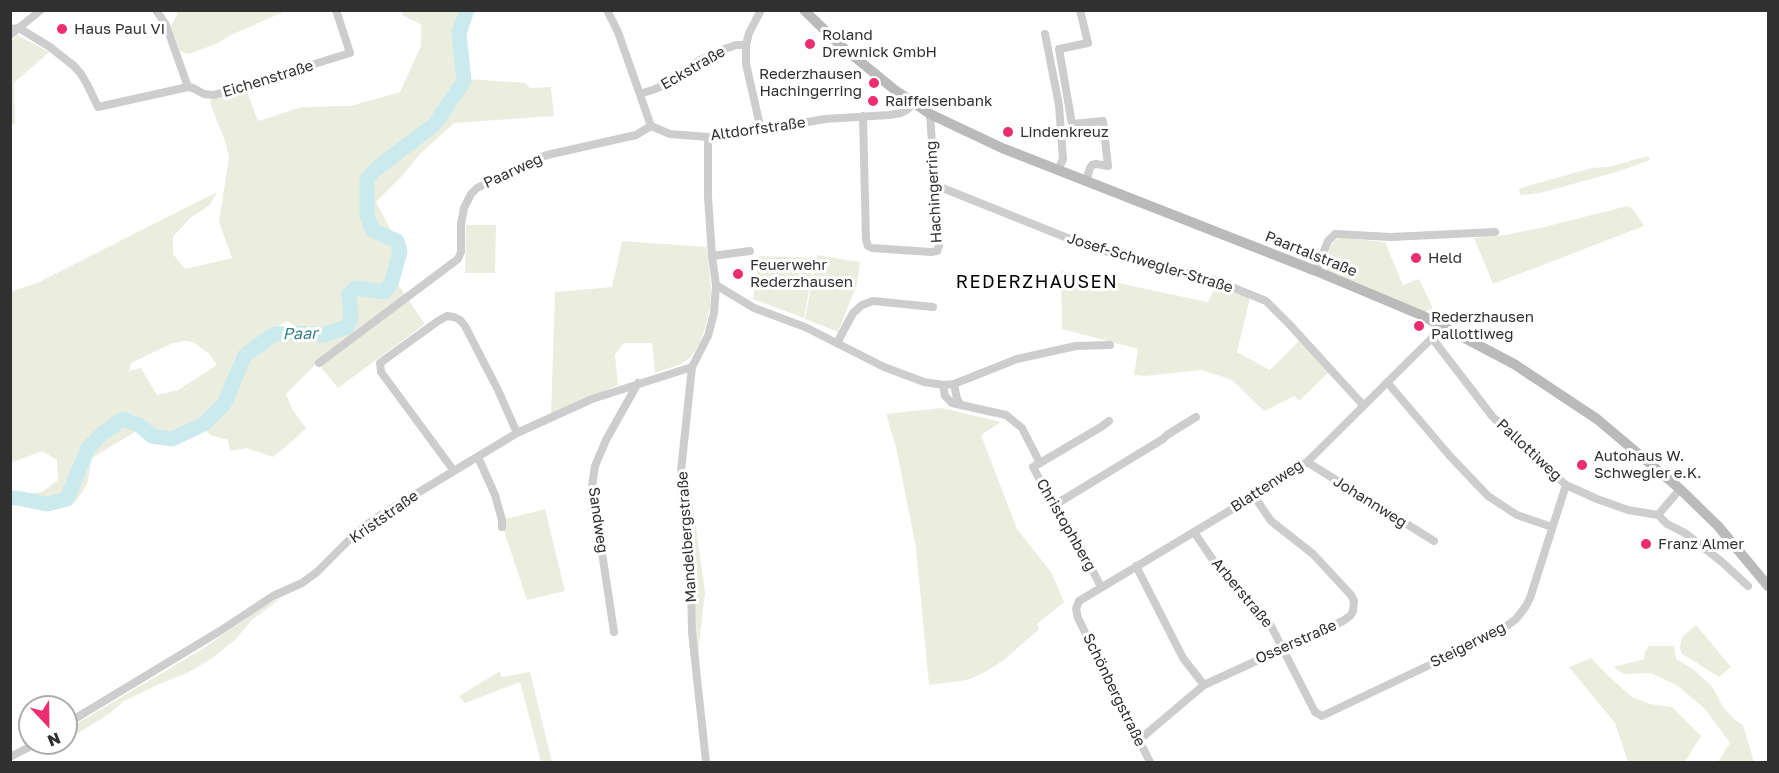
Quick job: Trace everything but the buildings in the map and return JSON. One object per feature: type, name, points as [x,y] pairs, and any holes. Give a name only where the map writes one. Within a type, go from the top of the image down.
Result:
[{"type":"main road","name":"Paartalstraße","points":[[804,10],[840,45],[930,114],[1002,148],[1316,271],[1438,324],[1514,364],[1597,419],[1680,489],[1718,526],[1768,586]]},
{"type":"street","points":[[10,34],[41,10]]},
{"type":"street","points":[[15,28],[50,47],[81,74],[98,107],[188,87],[166,25],[156,10]]},
{"type":"street","name":"Eichenstraße","points":[[188,87],[204,94],[214,95],[350,53],[336,10]]},
{"type":"street","points":[[607,10],[618,32],[651,126]]},
{"type":"street","name":"Eckstraße","points":[[761,10],[749,33],[746,45],[746,64],[761,130]]},
{"type":"street","points":[[1080,10],[1088,43],[1059,49],[1072,124],[1103,122],[1108,166],[1092,165],[1086,181]]},
{"type":"street","points":[[1045,34],[1059,105],[1063,159],[1058,170]]},
{"type":"street","name":"Eckstraße","points":[[640,94],[669,83],[700,60],[719,51],[736,45],[746,45]]},
{"type":"street","name":"Altdorfstraße","points":[[651,126],[670,134],[708,137],[825,119],[901,113],[913,103]]},
{"type":"street","name":"Hachingerring","points":[[863,116],[868,246],[931,252],[937,251],[939,246],[930,114]]},
{"type":"street","name":"Paarweg","points":[[319,363],[458,259],[461,252],[461,224],[464,208],[477,188],[547,155],[636,135],[651,126]]},
{"type":"street","name":"Mandelbergstraße","points":[[706,762],[692,632],[692,574],[682,500],[681,471],[692,366],[708,336],[714,312],[716,285],[708,196],[708,137]]},
{"type":"street","name":"Josef-Schwegler-Straße","points":[[935,185],[1070,239],[1126,258],[1217,281],[1266,301],[1363,405]]},
{"type":"street","points":[[1316,271],[1328,241],[1335,234],[1391,237],[1496,232]]},
{"type":"street","points":[[712,256],[750,251]]},
{"type":"street","points":[[716,285],[754,308],[803,326],[884,367],[917,380],[943,385],[954,384],[1017,359],[1076,346],[1110,345]]},
{"type":"street","points":[[837,343],[853,313],[862,305],[873,301],[933,307]]},
{"type":"street","points":[[454,471],[381,372],[380,363],[438,321],[447,316],[454,317],[465,326],[517,433]]},
{"type":"street","name":"Blattenweg","points":[[1078,618],[1076,609],[1079,601],[1307,462],[1432,338],[1438,324]]},
{"type":"street","name":"Pallottiweg","points":[[1432,338],[1492,416],[1566,485],[1628,510],[1658,515],[1667,524],[1685,533],[1722,562],[1748,586]]},
{"type":"street","name":"Kriststraße","points":[[78,717],[220,631],[273,596],[302,583],[317,572],[356,533],[383,513],[517,433],[592,399],[692,366]]},
{"type":"street","points":[[1387,381],[1449,455],[1488,496],[1517,515],[1552,527]]},
{"type":"street","name":"Sandweg","points":[[614,632],[592,486],[595,466],[606,440],[638,383]]},
{"type":"street","points":[[954,384],[957,399],[961,405]]},
{"type":"street","points":[[943,385],[947,400],[961,405]]},
{"type":"street","name":"Christophberg","points":[[961,405],[1006,415],[1022,428],[1040,463],[1033,467],[1069,535],[1075,535],[1101,587]]},
{"type":"street","points":[[1053,506],[1196,417]]},
{"type":"street","points":[[1040,463],[1108,421]]},
{"type":"street","points":[[478,457],[495,495],[502,527]]},
{"type":"street","name":"Johannweg","points":[[1307,462],[1434,541]]},
{"type":"street","name":"Steigerweg","points":[[1322,716],[1497,633],[1516,619],[1530,598],[1566,485]]},
{"type":"street","points":[[1658,515],[1680,489]]},
{"type":"street","name":"Osserstraße","points":[[1140,741],[1204,685],[1348,618],[1353,611],[1354,601],[1351,595],[1313,554],[1271,521],[1254,496]]},
{"type":"street","name":"Arberstraße","points":[[1194,532],[1213,560],[1269,622],[1315,712],[1322,716]]},
{"type":"street","points":[[1137,566],[1182,658],[1204,685]]},
{"type":"street","name":"Schönbergstraße","points":[[1078,618],[1150,762]]},
{"type":"green space","points":[[176,10],[286,11],[216,44],[189,54],[180,51],[171,26],[177,14]]},
{"type":"green space","points":[[402,11],[463,11],[455,31],[459,78],[462,86],[468,79],[525,83],[530,88],[551,87],[554,116],[454,123],[422,152],[376,202],[393,234],[375,228],[369,212],[361,216],[365,231],[388,243],[394,249],[393,265],[383,288],[355,282],[346,288],[343,293],[346,316],[343,324],[313,331],[300,328],[287,321],[258,337],[238,353],[231,375],[212,410],[202,422],[187,430],[170,436],[156,434],[133,414],[135,432],[92,458],[87,485],[76,501],[54,509],[41,507],[45,500],[22,495],[42,492],[58,480],[57,460],[42,451],[11,463],[10,292],[37,283],[217,192],[210,205],[190,218],[173,237],[173,254],[185,269],[232,258],[219,222],[229,157],[210,103],[211,99],[246,89],[258,121],[302,107],[350,106],[400,92],[421,46],[421,24],[402,15]],"holes":[[[193,342],[209,354],[217,365],[178,390],[157,395],[141,368],[129,371],[131,363],[173,343]]]},
{"type":"green space","points":[[17,35],[49,52],[14,83],[15,124],[11,124],[11,41]]},
{"type":"green space","points":[[1648,156],[1650,160],[1617,172],[1540,193],[1520,195],[1519,189],[1524,187],[1592,168],[1608,167]]},
{"type":"green space","points":[[1627,206],[1633,209],[1644,226],[1493,284],[1474,238],[1540,228]]},
{"type":"green space","points":[[466,225],[496,225],[495,273],[465,273]]},
{"type":"green space","points":[[1341,238],[1385,242],[1403,285],[1419,279],[1433,308],[1423,313],[1330,273],[1325,268],[1325,261],[1330,247],[1335,240]]},
{"type":"green space","points":[[622,241],[707,247],[711,290],[710,307],[700,343],[691,357],[681,364],[655,373],[652,343],[624,343],[615,355],[618,385],[551,414],[555,292],[612,287]]},
{"type":"green space","points":[[817,255],[860,262],[857,284],[838,332],[805,319]]},
{"type":"green space","points":[[759,256],[815,258],[804,318],[753,299]]},
{"type":"green space","points":[[1061,271],[1208,302],[1217,284],[1250,298],[1237,352],[1270,370],[1299,341],[1329,372],[1299,401],[1294,396],[1264,411],[1232,380],[1201,370],[1146,376],[1134,375],[1138,349],[1062,329]]},
{"type":"green space","points":[[396,281],[405,295],[363,325],[316,364],[286,394],[292,409],[306,428],[273,457],[247,448],[230,451],[228,440],[210,435],[205,429],[226,406],[247,359],[276,340],[292,336],[312,340],[346,330],[353,321],[353,296],[361,291],[379,296],[387,293]]},
{"type":"green space","points":[[407,298],[425,324],[338,388],[320,366]]},
{"type":"green space","points":[[942,408],[1001,422],[981,435],[1017,529],[1051,572],[1064,602],[1037,624],[1039,629],[1004,660],[985,672],[968,680],[929,685],[916,548],[896,447],[886,414]]},
{"type":"green space","points":[[688,471],[705,592],[699,644],[699,673],[695,556],[686,502]]},
{"type":"green space","points":[[545,509],[565,591],[527,600],[504,531],[506,519]]},
{"type":"green space","points":[[282,597],[251,621],[235,640],[211,659],[189,672],[124,701],[78,733],[78,723],[204,648],[264,606]]},
{"type":"green space","points":[[1696,625],[1731,667],[1719,677],[1681,653],[1682,637]]},
{"type":"green space","points":[[1649,646],[1674,646],[1676,659],[1693,669],[1712,686],[1723,707],[1743,725],[1754,762],[1718,762],[1730,743],[1705,709],[1678,686],[1651,673],[1624,674],[1613,667],[1644,659]]},
{"type":"green space","points":[[1591,658],[1632,697],[1650,704],[1672,707],[1701,736],[1685,762],[1628,762],[1615,723],[1569,667]]},
{"type":"green space","points":[[500,671],[501,677],[530,672],[552,762],[541,762],[520,682],[465,703],[459,696]]},
{"type":"waterway","name":"Paar","points":[[10,498],[47,504],[67,499],[88,448],[102,434],[123,419],[139,425],[152,436],[172,439],[204,424],[224,404],[245,355],[274,334],[322,335],[347,327],[351,318],[349,294],[356,288],[384,292],[391,284],[400,252],[397,241],[372,230],[367,216],[367,179],[376,169],[435,124],[464,81],[459,33],[467,10]]},
{"type":"place","name":"Haus Paul VI","points":[[62,29]]},
{"type":"place","name":"Roland Drewnick GmbH","points":[[810,44]]},
{"type":"place","name":"Rederzhausen Hachingerring","points":[[874,83]]},
{"type":"place","name":"Raiffeisenbank","points":[[873,101]]},
{"type":"place","name":"Lindenkreuz","points":[[1008,132]]},
{"type":"place","name":"Held","points":[[1416,258]]},
{"type":"place","name":"Feuerwehr Rederzhausen","points":[[738,274]]},
{"type":"place","name":"Rederzhausen Pallottiweg","points":[[1419,326]]},
{"type":"place","name":"Autohaus W. Schwegler e.K.","points":[[1582,465]]},
{"type":"place","name":"Franz Almer","points":[[1646,544]]},
{"type":"district","name":"REDERZHAUSEN","points":[[1037,282]]}]
